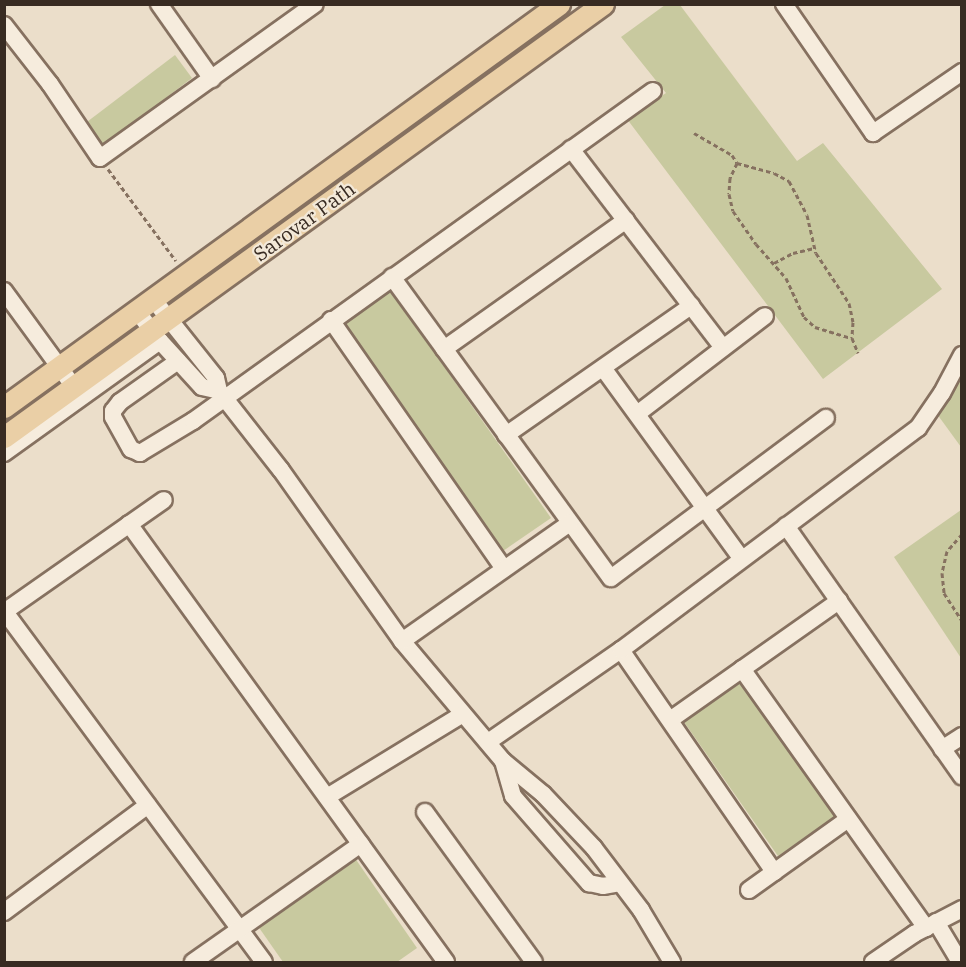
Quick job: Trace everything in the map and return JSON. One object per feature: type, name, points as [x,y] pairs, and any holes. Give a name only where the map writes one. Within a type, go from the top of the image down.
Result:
[{"type":"main road","name":"Sarovar Path","points":[[4,407],[559,4]]},
{"type":"main road","name":"Sarovar Path","points":[[4,437],[160,330],[603,4]]},
{"type":"street","points":[[159,4],[212,79]]},
{"type":"street","points":[[4,26],[50,84],[100,158],[315,4]]},
{"type":"street","points":[[784,4],[873,133],[962,72]]},
{"type":"street","points":[[178,361],[113,411],[113,417],[131,449],[140,453],[150,448],[653,90]]},
{"type":"street","points":[[571,149],[723,348]]},
{"type":"street","points":[[444,349],[626,220]]},
{"type":"street","points":[[392,277],[612,578],[826,418]]},
{"type":"street","points":[[4,291],[74,387]]},
{"type":"street","points":[[145,305],[178,361],[202,387],[222,395]]},
{"type":"street","points":[[506,435],[691,306]]},
{"type":"street","points":[[637,414],[765,316]]},
{"type":"street","points":[[331,320],[504,569]]},
{"type":"street","points":[[160,330],[216,378],[222,395],[281,470],[402,641],[502,761],[543,794],[594,848],[641,910],[672,963]]},
{"type":"street","points":[[4,453],[160,330]]},
{"type":"street","points":[[488,742],[621,650],[741,558],[918,428],[942,393],[962,355]]},
{"type":"street","points":[[603,368],[741,558]]},
{"type":"street","points":[[164,500],[5,612],[264,963]]},
{"type":"street","points":[[402,641],[570,523]]},
{"type":"street","points":[[129,524],[361,844],[438,960]]},
{"type":"street","points":[[786,526],[962,776]]},
{"type":"street","points":[[670,720],[839,601]]},
{"type":"street","points":[[621,650],[774,872]]},
{"type":"street","points":[[742,669],[848,819],[960,963]]},
{"type":"street","points":[[327,797],[463,714]]},
{"type":"street","points":[[942,748],[962,736]]},
{"type":"street","points":[[502,761],[513,796],[589,883],[603,886],[621,883]]},
{"type":"street","points":[[4,912],[148,806]]},
{"type":"street","points":[[425,812],[534,963]]},
{"type":"street","points":[[749,890],[848,819]]},
{"type":"street","points":[[193,963],[361,844]]},
{"type":"street","points":[[873,963],[931,925],[962,909]]},
{"type":"path","points":[[694,133],[732,155],[737,164],[774,173],[789,181],[807,215],[815,248],[849,303],[854,322],[852,338],[858,353]]},
{"type":"path","points":[[100,158],[186,275]]},
{"type":"path","points":[[737,164],[730,178],[729,194],[733,211],[756,244],[786,278],[804,317],[815,327],[852,338]]},
{"type":"path","points":[[774,263],[793,253],[815,248]]},
{"type":"path","points":[[962,534],[947,551],[942,573],[944,593],[962,621]]},
{"type":"green space","points":[[665,5],[680,5],[797,161],[823,143],[942,289],[823,379],[627,119],[666,93],[621,37]]},
{"type":"green space","points":[[175,55],[192,78],[96,151],[79,128]]},
{"type":"green space","points":[[390,290],[551,518],[503,551],[343,323]]},
{"type":"green space","points":[[961,371],[961,447],[937,414]]},
{"type":"green space","points":[[961,510],[961,658],[894,557]]},
{"type":"green space","points":[[742,682],[836,816],[778,856],[684,722]]},
{"type":"green space","points":[[350,851],[417,948],[397,962],[283,962],[253,919]]}]
